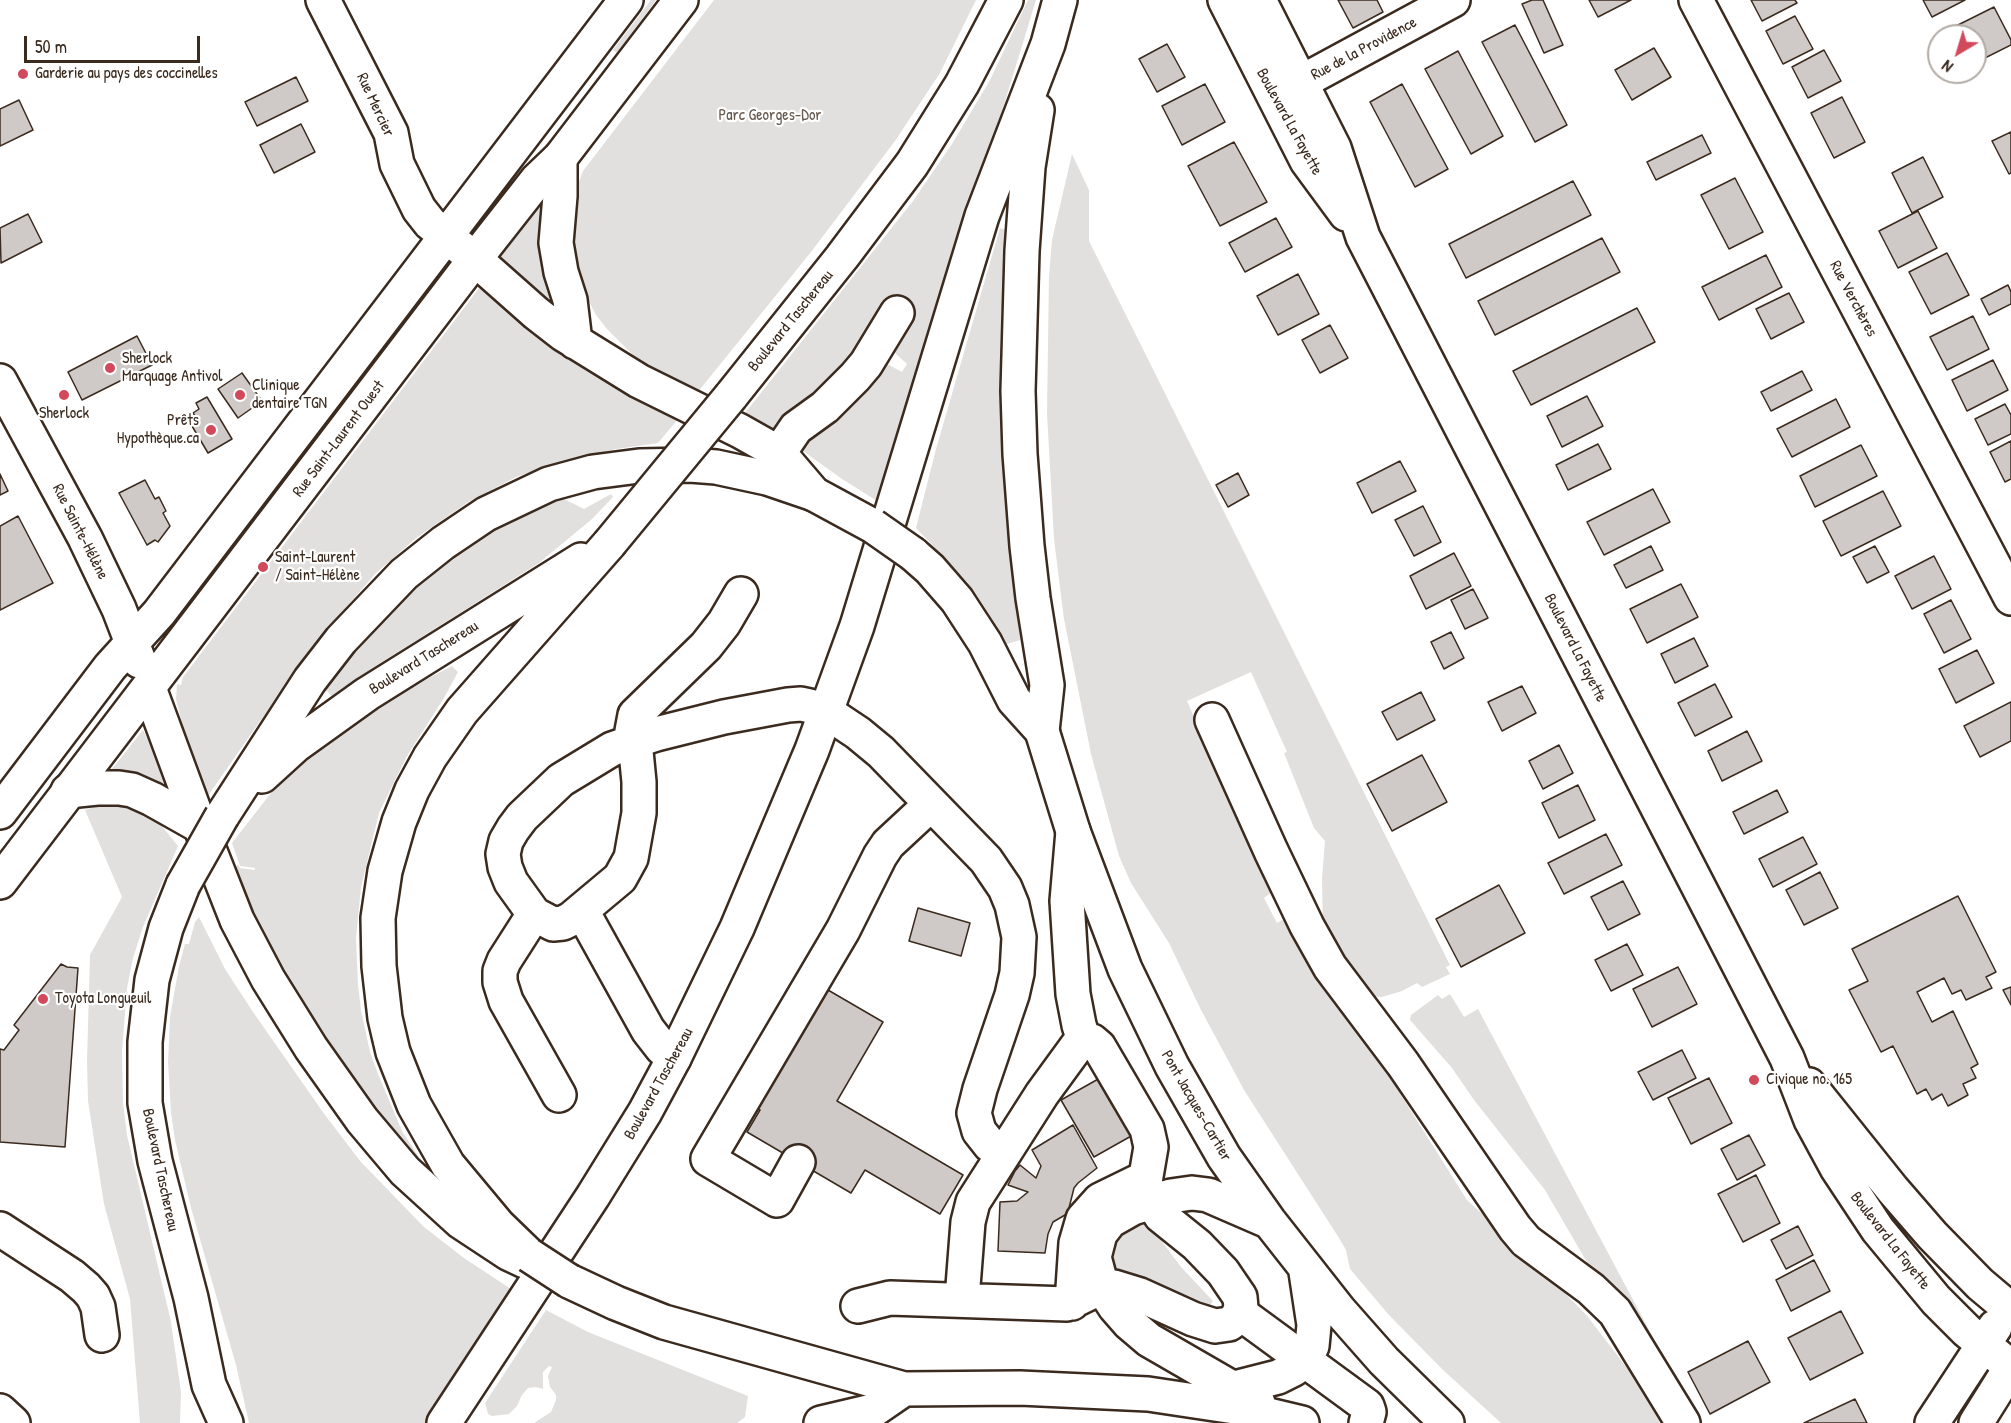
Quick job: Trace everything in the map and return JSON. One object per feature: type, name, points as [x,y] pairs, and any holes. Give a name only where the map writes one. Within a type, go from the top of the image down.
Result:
[{"type":"main road","name":"Rue Mercier","points":[[323,0],[391,133],[397,164],[426,218],[547,322],[576,342],[639,381],[779,453]]},
{"type":"main road","points":[[0,812],[110,667],[171,597],[626,0]]},
{"type":"main road","name":"Rue Saint-Laurent Ouest","points":[[0,882],[475,259],[537,180],[560,158],[681,0]]},
{"type":"main road","name":"Boulevard Taschereau","points":[[226,1423],[208,1385],[191,1298],[153,1152],[144,1084],[146,1022],[152,980],[166,928],[211,821],[280,759],[340,712],[609,544],[856,240],[912,164],[958,92],[1006,0]]},
{"type":"main road","name":"Boulevard Taschereau","points":[[444,1423],[599,1187],[645,1112],[737,928],[826,713],[877,565],[982,216],[1048,44],[1060,0]]},
{"type":"main road","name":"Boulevard La Fayette","points":[[1225,0],[1288,89],[1334,148],[1363,237],[1787,1058],[1811,1120],[1837,1168],[1869,1219],[1942,1306],[1959,1325],[2011,1367]]},
{"type":"main road","name":"Boulevard La Fayette","points":[[1259,0],[1288,89]]},
{"type":"main road","name":"Rue de la Providence","points":[[1288,89],[1453,0]]},
{"type":"main road","name":"Rue Verchères","points":[[1696,0],[2011,598]]},
{"type":"main road","points":[[1042,731],[1047,686],[1027,546],[1020,454],[1018,348],[1022,251],[1029,167],[1048,44]]},
{"type":"main road","points":[[560,158],[556,243],[561,272],[570,300],[576,342]]},
{"type":"main road","points":[[814,494],[779,453],[796,428],[825,407],[855,377],[866,364],[897,314]]},
{"type":"main road","name":"Rue Sainte-Hélène","points":[[0,381],[85,538],[119,609],[149,688],[211,821],[237,920],[268,979],[305,1039],[357,1113],[398,1163],[461,1222],[491,1242],[527,1258]]},
{"type":"main road","points":[[68,791],[97,788],[132,790],[211,821],[310,680],[356,622],[423,558],[495,508],[530,491],[614,468],[690,465],[716,467],[767,478],[814,494],[873,526],[913,554],[930,569],[957,600],[985,644],[1014,700],[1042,731]]},
{"type":"main road","points":[[609,544],[462,711],[430,757],[412,790],[399,822],[385,871],[379,910],[378,950],[382,1001],[393,1052],[406,1088],[448,1165],[527,1258],[616,1303],[664,1322],[904,1389],[1043,1389],[1148,1394],[1197,1386],[1233,1389],[1278,1377],[1294,1369],[1304,1360],[1312,1346],[1314,1325],[1306,1270]]},
{"type":"main road","points":[[741,594],[724,623],[706,646],[635,715],[632,731],[635,741],[639,782],[639,813],[631,858],[620,878],[571,920],[553,924],[534,914],[511,882],[503,855],[506,841],[513,829],[522,817],[561,780],[605,753],[635,741],[724,717],[788,705],[801,704],[847,724],[867,740],[991,867],[1005,888],[1016,921],[1019,953],[1017,973],[974,1113],[979,1131],[990,1145],[1003,1155]]},
{"type":"main road","points":[[1212,720],[1307,926],[1330,967],[1403,1064],[1515,1228],[1526,1241],[1592,1289],[1609,1305],[1683,1423]]},
{"type":"main road","name":"Pont Jacques-Cartier","points":[[1042,731],[1073,831],[1125,969],[1172,1066],[1224,1157],[1306,1270],[1378,1355],[1448,1423]]},
{"type":"main road","points":[[798,1162],[777,1200],[708,1159],[848,921],[880,856],[888,844],[930,804]]},
{"type":"main road","points":[[1073,831],[1067,902],[1070,920],[1073,994],[1084,1041]]},
{"type":"main road","points":[[582,911],[648,1030],[662,1048],[674,1058]]},
{"type":"main road","points":[[534,914],[504,961],[500,971],[500,982],[506,1001],[559,1095]]},
{"type":"main road","points":[[962,1299],[968,1222],[976,1196],[1042,1094],[1077,1046],[1084,1041],[1092,1041],[1099,1047],[1147,1129],[1151,1147],[1148,1190],[1161,1216],[1197,1245],[1223,1272],[1240,1297],[1197,1386]]},
{"type":"main road","name":"Boulevard La Fayette","points":[[1787,1058],[1921,1222],[1966,1271],[2010,1307]]},
{"type":"main road","points":[[1072,1303],[1076,1243],[1083,1219],[1100,1200],[1148,1190],[1181,1195],[1192,1193],[1208,1195],[1269,1221]]},
{"type":"main road","points":[[1148,1190],[1116,1216],[1100,1234],[1094,1257],[1102,1287],[1121,1315],[1197,1386],[1294,1421]]},
{"type":"main road","points":[[0,1229],[80,1282],[93,1296],[98,1307],[102,1335]]},
{"type":"main road","points":[[858,1306],[890,1298],[1060,1304],[1072,1303],[1102,1287],[1114,1287],[1140,1295],[1194,1319],[1227,1320],[1304,1360],[1367,1406],[1369,1412],[1366,1423]]},
{"type":"main road","points":[[1932,1423],[2010,1307]]},
{"type":"main road","points":[[1976,1423],[2011,1367]]},
{"type":"main road","points":[[200,1423],[208,1385]]},
{"type":"main road","points":[[820,1423],[872,1411],[904,1389]]},
{"type":"main road","points":[[1233,1389],[1294,1421]]},
{"type":"main road","points":[[0,1411],[13,1423]]},
{"type":"green space","points":[[651,0],[656,0],[617,53],[613,50]]},
{"type":"green space","name":"Parc Georges-Dor","points":[[714,0],[976,0],[940,73],[895,141],[811,252],[697,393],[648,366],[632,354],[607,329],[596,315],[580,282],[570,245],[574,195],[583,171]]},
{"type":"green space","points":[[1028,0],[1036,0],[882,504],[792,443],[880,364],[889,365],[902,372],[907,364],[896,354],[891,344],[870,345],[781,436],[745,413],[913,201],[952,144],[990,80]]},
{"type":"green space","points":[[1072,154],[1089,190],[1089,241],[1450,965],[1446,967],[1450,974],[1422,987],[1417,983],[1402,991],[1382,997],[1370,996],[1323,936],[1322,878],[1325,841],[1314,828],[1284,753],[1287,752],[1251,672],[1187,701],[1257,857],[1275,890],[1264,898],[1277,923],[1291,915],[1328,979],[1467,1200],[1527,1254],[1588,1317],[1669,1423],[1501,1423],[1442,1369],[1388,1314],[1350,1269],[1346,1250],[1244,1090],[1200,1008],[1169,943],[1131,883],[1119,856],[1091,754],[1064,619],[1054,539],[1047,413],[1049,276],[1052,240]]},
{"type":"green space","points":[[547,191],[556,306],[554,309],[502,262],[499,255]]},
{"type":"green space","points":[[1000,228],[1006,230],[1001,323],[1003,461],[1020,640],[1007,644],[968,583],[916,528],[936,449]]},
{"type":"green space","points":[[480,287],[632,395],[678,419],[658,443],[566,460],[516,477],[467,503],[416,538],[375,574],[342,612],[258,724],[205,800],[176,699],[177,684],[181,685],[183,677]]},
{"type":"green space","points":[[611,494],[613,497],[592,519],[539,563],[332,696],[325,689],[358,645],[403,598],[478,538],[502,524],[562,498],[584,509]]},
{"type":"green space","points":[[452,666],[458,672],[407,756],[379,813],[361,887],[356,938],[361,1010],[370,1052],[402,1131],[442,1189],[325,1050],[254,921],[233,872],[238,864],[240,868],[255,870],[255,868],[240,866],[232,843],[274,789],[326,741],[400,693]]},
{"type":"green space","points":[[143,730],[173,791],[171,793],[112,769]]},
{"type":"green space","points":[[104,804],[134,806],[157,820],[178,846],[143,927],[133,958],[127,988],[122,1051],[123,1103],[127,1135],[171,1322],[181,1392],[180,1423],[140,1423],[130,1299],[104,1204],[88,1101],[90,955],[122,897],[85,810]]},
{"type":"green space","points":[[199,917],[225,969],[253,1012],[361,1162],[424,1227],[464,1258],[514,1291],[429,1423],[249,1423],[236,1365],[191,1208],[171,1113],[168,1062],[170,1017],[185,944],[189,944],[195,922]]},
{"type":"green space","points":[[1450,994],[1464,1017],[1478,1009],[1655,1341],[1696,1423],[1622,1310],[1588,1264],[1545,1190],[1474,1100],[1452,1068],[1410,1020],[1411,1015],[1438,995],[1442,999]]},
{"type":"green space","points":[[1142,1218],[1181,1267],[1213,1301],[1210,1305],[1186,1295],[1114,1275],[1108,1246],[1112,1236]]},
{"type":"green space","points":[[546,1310],[588,1332],[748,1396],[745,1417],[737,1423],[534,1423],[551,1412],[556,1400],[556,1395],[550,1387],[548,1376],[552,1367],[549,1366],[543,1372],[543,1389],[528,1388],[509,1414],[492,1416],[488,1414],[485,1403]]},
{"type":"building","points":[[1338,0],[1377,0],[1383,12],[1353,28]]},
{"type":"building","points":[[1532,0],[1543,0],[1563,45],[1544,53],[1522,4]]},
{"type":"building","points":[[1589,0],[1631,0],[1598,17]]},
{"type":"building","points":[[1751,0],[1795,0],[1797,3],[1762,21]]},
{"type":"building","points":[[1923,0],[1965,0],[1932,17]]},
{"type":"building","points":[[1994,7],[2011,40],[2011,45],[1987,57],[1987,24],[1960,24]]},
{"type":"building","points":[[1795,16],[1813,49],[1783,64],[1766,31]]},
{"type":"building","points":[[1515,25],[1567,125],[1535,142],[1482,42]]},
{"type":"building","points":[[1167,44],[1185,77],[1157,92],[1139,59]]},
{"type":"building","points":[[1654,48],[1671,77],[1632,100],[1615,70]]},
{"type":"building","points":[[1824,50],[1841,81],[1808,98],[1792,67]]},
{"type":"building","points":[[1458,51],[1503,136],[1471,154],[1425,69]]},
{"type":"building","points":[[296,77],[308,101],[257,126],[245,102]]},
{"type":"building","points":[[1205,84],[1225,122],[1182,145],[1162,106]]},
{"type":"building","points":[[1402,84],[1448,169],[1415,187],[1370,102]]},
{"type":"building","points":[[1842,97],[1865,142],[1834,158],[1811,113]]},
{"type":"building","points":[[19,100],[33,130],[0,146],[0,109]]},
{"type":"building","points":[[301,124],[315,152],[274,173],[260,145]]},
{"type":"building","points":[[2011,132],[2011,173],[2009,174],[1992,141]]},
{"type":"building","points":[[1702,135],[1711,153],[1656,180],[1647,162]]},
{"type":"building","points":[[1234,142],[1267,202],[1220,226],[1188,166]]},
{"type":"building","points":[[1923,157],[1943,197],[1912,213],[1892,173]]},
{"type":"building","points":[[1735,178],[1763,232],[1729,249],[1701,195]]},
{"type":"building","points":[[1573,181],[1591,215],[1466,278],[1449,244]]},
{"type":"building","points":[[1918,211],[1937,248],[1898,268],[1879,231]]},
{"type":"building","points":[[28,214],[42,242],[1,263],[0,228]]},
{"type":"building","points":[[1276,218],[1292,247],[1245,272],[1229,243]]},
{"type":"building","points":[[1602,238],[1620,272],[1495,335],[1478,301]]},
{"type":"building","points":[[1947,253],[1969,295],[1931,314],[1909,272]]},
{"type":"building","points":[[1766,255],[1782,287],[1719,320],[1702,287]]},
{"type":"building","points":[[1298,274],[1319,314],[1278,335],[1257,296]]},
{"type":"building","points":[[2008,285],[2011,292],[2011,304],[1989,315],[1981,299]]},
{"type":"building","points":[[1789,293],[1804,322],[1771,339],[1756,309]]},
{"type":"building","points":[[1637,308],[1655,342],[1531,405],[1513,371]]},
{"type":"building","points":[[1973,316],[1989,349],[1947,370],[1930,337]]},
{"type":"building","points":[[1330,325],[1348,358],[1320,373],[1302,340]]},
{"type":"building","name":"Sherlock Marquage Antivol","points":[[137,336],[152,365],[82,400],[68,372]]},
{"type":"building","points":[[1993,360],[2008,390],[1967,411],[1952,380]]},
{"type":"building","points":[[1802,371],[1812,390],[1771,411],[1761,392]]},
{"type":"building","name":"Clinique dentaire TGN","points":[[242,373],[262,401],[238,418],[218,389]]},
{"type":"building","points":[[1587,396],[1603,426],[1562,447],[1547,416]]},
{"type":"building","name":"Prêts Hypothèque.ca","points":[[207,397],[232,439],[208,453],[189,421],[196,417],[193,413],[199,409],[196,403]]},
{"type":"building","points":[[1836,399],[1850,427],[1792,457],[1777,429]]},
{"type":"building","points":[[2005,404],[2011,415],[2011,434],[1988,445],[1975,419]]},
{"type":"building","points":[[2011,441],[2011,479],[2005,482],[1990,452]]},
{"type":"building","points":[[1598,444],[1611,469],[1568,490],[1556,465]]},
{"type":"building","points":[[1861,445],[1877,476],[1815,507],[1800,476]]},
{"type":"building","points":[[1400,461],[1416,491],[1372,513],[1357,483]]},
{"type":"building","points":[[1238,473],[1249,495],[1228,507],[1216,485]]},
{"type":"building","points":[[0,474],[8,491],[0,495]]},
{"type":"building","points":[[145,480],[155,499],[159,497],[166,511],[163,513],[170,526],[158,542],[155,540],[147,545],[119,493]]},
{"type":"building","points":[[1653,489],[1670,522],[1604,555],[1587,522]]},
{"type":"building","points":[[1883,491],[1901,526],[1841,556],[1823,521]]},
{"type":"building","points":[[1423,506],[1441,542],[1414,556],[1395,520]]},
{"type":"building","points":[[18,516],[53,583],[0,610],[0,526]]},
{"type":"building","points":[[1651,546],[1663,570],[1626,588],[1614,565]]},
{"type":"building","points":[[1875,546],[1889,572],[1867,583],[1853,557]]},
{"type":"building","points":[[1454,553],[1471,586],[1426,609],[1410,576]]},
{"type":"building","points":[[1934,556],[1951,589],[1912,609],[1895,576]]},
{"type":"building","points":[[1681,584],[1698,617],[1647,643],[1630,609]]},
{"type":"building","points":[[1473,589],[1488,618],[1465,629],[1451,600]]},
{"type":"building","points":[[1951,600],[1971,639],[1944,653],[1924,614]]},
{"type":"building","points":[[1451,632],[1464,658],[1444,669],[1431,642]]},
{"type":"building","points":[[1694,638],[1708,666],[1675,683],[1661,654]]},
{"type":"building","points":[[1977,650],[1994,683],[1956,703],[1939,669]]},
{"type":"building","points":[[1715,684],[1732,717],[1695,736],[1678,703]]},
{"type":"building","points":[[1522,686],[1536,713],[1502,731],[1488,702]]},
{"type":"building","points":[[1421,692],[1435,720],[1397,740],[1382,712]]},
{"type":"building","points":[[2011,702],[2011,741],[1980,757],[1964,726]]},
{"type":"building","points":[[1747,731],[1762,761],[1722,781],[1708,751]]},
{"type":"building","points":[[1559,745],[1573,773],[1543,789],[1529,761]]},
{"type":"building","points":[[1422,755],[1447,802],[1392,831],[1367,784]]},
{"type":"building","points":[[1578,785],[1595,820],[1559,838],[1542,803]]},
{"type":"building","points":[[1777,790],[1788,812],[1744,834],[1733,812]]},
{"type":"building","points":[[1606,834],[1622,865],[1564,894],[1548,863]]},
{"type":"building","points":[[1803,837],[1817,864],[1773,887],[1759,859]]},
{"type":"building","points":[[1820,872],[1838,908],[1804,925],[1786,890]]},
{"type":"building","points":[[1623,881],[1640,914],[1608,930],[1591,897]]},
{"type":"building","points":[[1499,885],[1525,933],[1461,967],[1436,919]]},
{"type":"building","points":[[1958,896],[1996,972],[1986,977],[1992,988],[1966,1000],[1961,990],[1952,994],[1944,978],[1917,992],[1932,1022],[1953,1011],[1978,1064],[1971,1068],[1976,1078],[1963,1084],[1968,1095],[1948,1106],[1942,1094],[1932,1100],[1926,1089],[1917,1094],[1893,1046],[1881,1052],[1849,990],[1868,981],[1852,949]]},
{"type":"building","points":[[918,908],[970,923],[961,956],[909,941]]},
{"type":"building","points":[[1627,944],[1643,975],[1611,991],[1595,960]]},
{"type":"building","points":[[61,964],[78,968],[65,1147],[0,1142],[0,1049],[4,1050],[19,1030],[14,1025]]},
{"type":"building","points":[[1678,967],[1697,1004],[1652,1027],[1633,989]]},
{"type":"building","points":[[2011,987],[2011,1005],[2003,990]]},
{"type":"building","points":[[828,990],[883,1022],[837,1101],[963,1175],[940,1214],[865,1170],[851,1193],[747,1132],[760,1110],[742,1100],[765,1061],[781,1070]]},
{"type":"building","points":[[1682,1050],[1696,1078],[1653,1100],[1638,1072]]},
{"type":"building","points":[[1100,1078],[1133,1135],[1094,1157],[1061,1100]]},
{"type":"building","points":[[1709,1078],[1732,1123],[1691,1144],[1668,1098]]},
{"type":"building","points":[[1073,1125],[1097,1168],[1078,1183],[1074,1188],[1065,1215],[1053,1222],[1048,1234],[1045,1253],[998,1251],[1000,1202],[1017,1201],[1028,1192],[1008,1185],[1015,1171],[1020,1165],[1036,1178],[1041,1166],[1032,1150]]},
{"type":"building","points":[[1749,1135],[1765,1165],[1737,1180],[1721,1149]]},
{"type":"building","points":[[1756,1175],[1780,1223],[1743,1242],[1718,1194]]},
{"type":"building","points":[[1798,1226],[1813,1255],[1786,1269],[1771,1240]]},
{"type":"building","points":[[1814,1260],[1830,1291],[1791,1311],[1776,1280]]},
{"type":"building","points":[[1841,1311],[1863,1353],[1810,1380],[1788,1338]]},
{"type":"building","points":[[1748,1341],[1770,1382],[1710,1414],[1688,1372]]},
{"type":"building","points":[[1855,1399],[1867,1423],[1804,1423]]},
{"type":"place","name":"Garderie au pays des coccinelles","points":[[23,74]]},
{"type":"place","name":"Sherlock Marquage Antivol","points":[[110,368]]},
{"type":"place","name":"Sherlock","points":[[64,395]]},
{"type":"place","name":"Clinique dentaire TGN","points":[[240,395]]},
{"type":"place","name":"Prêts Hypothèque.ca","points":[[211,430]]},
{"type":"place","name":"Saint-Laurent / Saint-Hélène","points":[[263,567]]},
{"type":"place","name":"Toyota Longueuil","points":[[43,999]]},
{"type":"place","name":"Civique no. 165","points":[[1754,1080]]}]
